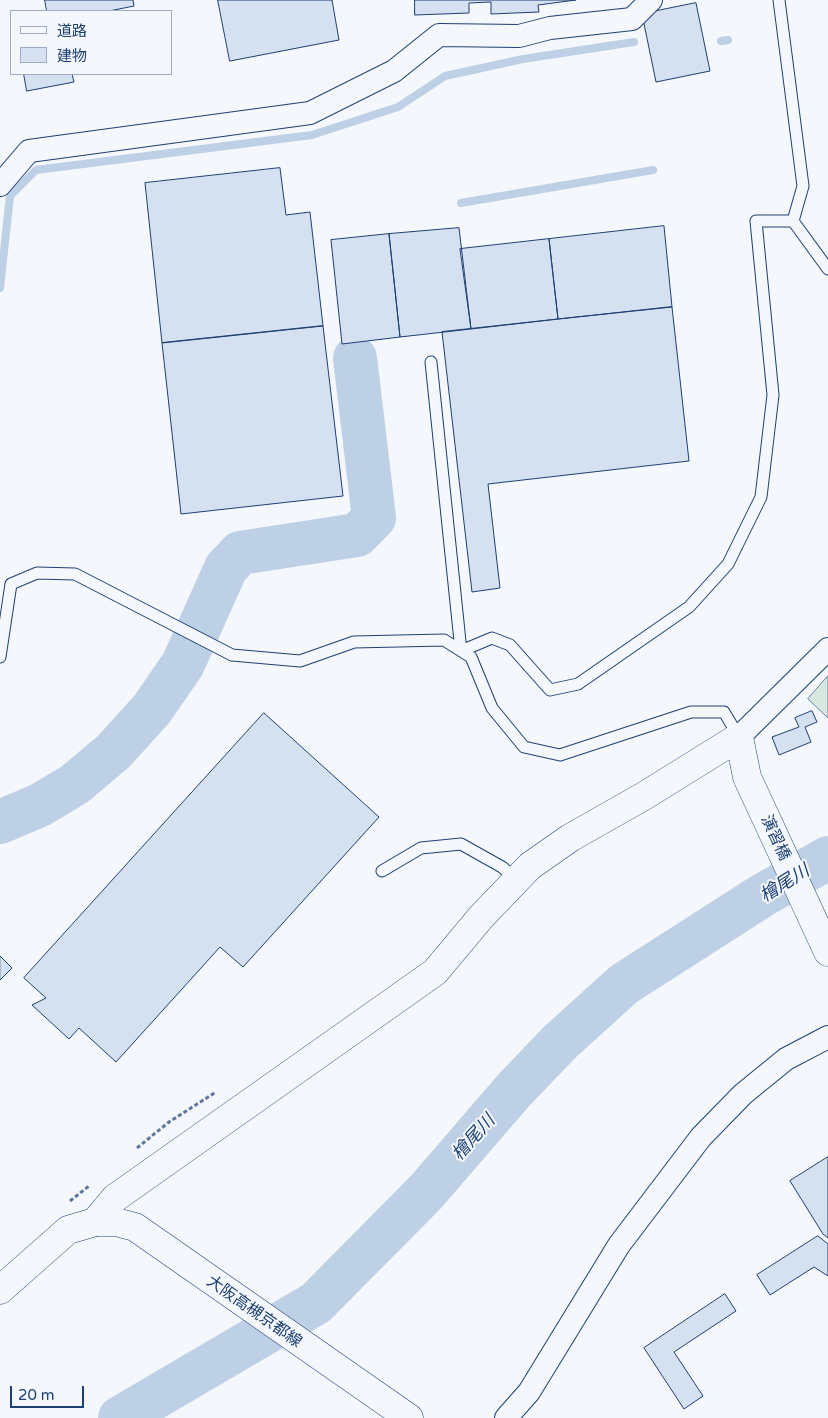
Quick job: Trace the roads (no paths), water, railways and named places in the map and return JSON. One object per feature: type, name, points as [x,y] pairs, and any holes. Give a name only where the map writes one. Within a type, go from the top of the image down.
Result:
[{"type":"street","points":[[0,185],[29,151],[310,113],[394,71],[439,35],[519,36],[550,28],[632,19],[651,0]]},
{"type":"street","points":[[0,1290],[68,1230],[95,1222],[115,1198],[435,972],[481,917],[530,866],[570,838],[644,796],[739,737],[828,649]]},
{"type":"street","name":"演習橋","points":[[739,737],[747,777],[828,952]]},
{"type":"street","points":[[506,1418],[529,1392],[619,1245],[701,1137],[743,1094],[786,1059],[828,1037]]},
{"type":"street","name":"大阪高槻京都線","points":[[95,1222],[116,1222],[135,1227],[409,1418]]},
{"type":"lane","points":[[779,0],[803,186],[793,221]]},
{"type":"lane","points":[[461,651],[492,638],[510,645],[550,690],[578,684],[689,607],[728,564],[761,497],[774,395],[756,221],[793,221]]},
{"type":"lane","points":[[793,221],[828,269]]},
{"type":"lane","points":[[431,362],[461,651]]},
{"type":"lane","points":[[0,657],[11,584],[37,574],[75,574],[232,655],[300,661],[354,642],[444,640],[471,657],[492,708],[524,746],[560,755],[690,712],[724,712],[739,737]]},
{"type":"lane","points":[[382,871],[422,848],[461,844],[502,867],[517,880]]},
{"type":"waterway","points":[[721,41],[728,40]]},
{"type":"waterway","points":[[0,288],[10,196],[36,170],[312,135],[398,107],[445,76],[523,59],[634,42]]},
{"type":"waterway","points":[[461,203],[653,170]]},
{"type":"waterway","points":[[0,822],[40,805],[75,784],[114,751],[152,709],[183,664],[226,568],[240,553],[357,535],[374,518],[355,358]]},
{"type":"waterway","name":"檜尾川","points":[[120,1418],[316,1303],[426,1192],[514,1090],[560,1042],[624,984],[763,895],[828,858]]}]
